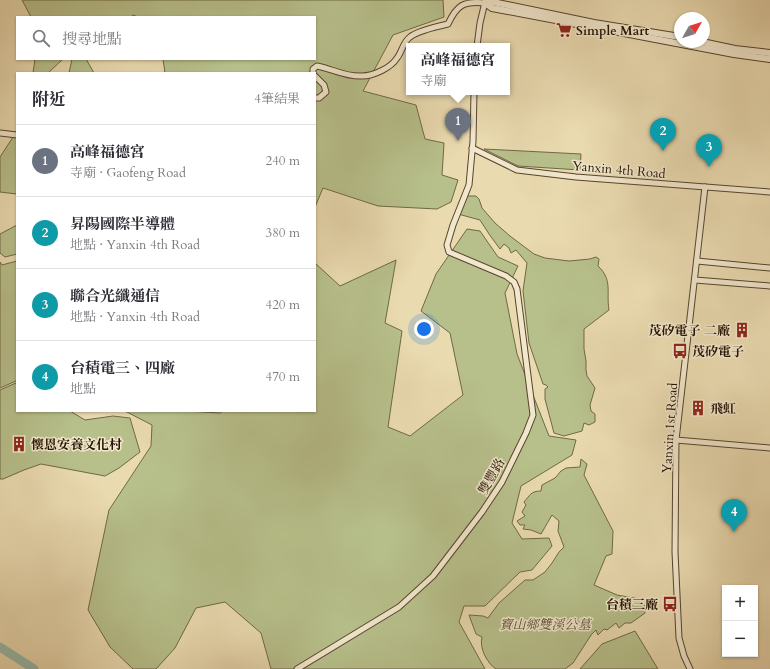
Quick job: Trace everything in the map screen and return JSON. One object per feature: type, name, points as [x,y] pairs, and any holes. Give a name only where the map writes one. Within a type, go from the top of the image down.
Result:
[{"type":"street","points":[[314,72],[313,69],[317,66],[342,74],[363,76],[372,74],[390,65],[397,59],[401,49],[410,37],[448,24],[454,12],[464,4],[472,2],[493,2],[594,23],[674,36]]},
{"type":"street","points":[[478,43],[480,23],[485,2]]},
{"type":"street","points":[[485,2],[492,8],[500,10],[734,54],[770,59]]},
{"type":"street","points":[[710,44],[735,49],[770,53]]},
{"type":"street","points":[[316,77],[324,84],[326,92],[319,98],[316,98]]},
{"type":"street","points":[[472,148],[474,95]]},
{"type":"street","points":[[0,133],[16,135]]},
{"type":"street","name":"Yanxin 4th Road","points":[[472,148],[517,170],[576,177],[770,192]]},
{"type":"street","name":"雙豐路","points":[[297,669],[399,607],[433,576],[482,512],[502,482],[531,421],[533,415],[517,289],[514,282],[506,276],[449,252],[447,245],[453,225],[469,185],[472,148]]},
{"type":"street","name":"Yanxin 1st Road","points":[[690,669],[684,656],[679,638],[675,552],[676,440],[705,187]]},
{"type":"street","points":[[697,261],[770,268]]},
{"type":"street","points":[[695,280],[770,286]]},
{"type":"street","points":[[676,440],[770,448]]},
{"type":"green space","points":[[22,0],[443,0],[444,17],[393,35],[363,91],[416,105],[425,139],[444,143],[442,175],[458,180],[451,202],[437,209],[378,206],[323,188],[316,205],[316,72],[165,72],[163,60],[316,60],[316,16],[30,16]]},
{"type":"green space","points":[[35,60],[62,60],[49,72],[33,72]]},
{"type":"green space","points":[[72,60],[87,60],[93,72],[69,72]]},
{"type":"green space","points":[[16,133],[16,194],[0,192],[0,157]]},
{"type":"green space","points":[[484,149],[581,154],[580,170],[518,166]]},
{"type":"green space","points":[[465,196],[476,196],[479,199],[482,208],[495,223],[534,254],[545,258],[569,261],[596,257],[599,259],[598,266],[606,276],[608,286],[609,310],[584,329],[584,349],[587,376],[595,388],[590,405],[591,411],[595,414],[595,422],[589,425],[584,423],[582,431],[564,436],[554,433],[545,399],[545,389],[548,387],[543,384],[529,343],[523,291],[527,263],[516,250],[511,253],[509,248],[504,244],[500,249],[480,220],[458,214]]},
{"type":"green space","points":[[16,226],[16,254],[5,257],[0,253],[0,234]]},
{"type":"green space","points":[[467,229],[480,231],[498,257],[518,266],[505,293],[517,354],[549,436],[576,440],[572,455],[521,486],[512,523],[522,539],[549,538],[552,546],[532,570],[520,572],[485,606],[464,606],[459,622],[485,669],[271,669],[261,633],[225,602],[196,608],[175,648],[156,669],[133,669],[110,647],[88,610],[109,510],[151,446],[152,425],[127,412],[316,412],[316,264],[340,286],[396,260],[385,323],[402,331],[388,427],[410,436],[463,395],[450,333],[421,311],[436,274]]},
{"type":"green space","points":[[16,261],[16,381],[0,388],[0,262],[2,265]]},
{"type":"green space","points":[[16,383],[16,412],[72,412],[85,420],[113,416],[130,418],[140,452],[119,468],[105,476],[41,464],[0,479],[0,390]]},
{"type":"green space","name":"寶山鄉雙溪公墓","points":[[581,459],[587,464],[584,475],[613,531],[612,554],[606,556],[594,585],[617,595],[639,599],[645,606],[645,613],[631,623],[625,623],[619,628],[616,623],[607,630],[604,629],[598,635],[596,630],[591,635],[573,663],[565,669],[496,669],[484,655],[481,641],[482,637],[476,634],[469,615],[488,618],[499,603],[525,580],[533,580],[545,572],[564,547],[558,531],[559,521],[552,515],[541,534],[523,529],[525,525],[520,525],[517,521],[525,516],[522,512],[526,505],[524,502],[529,495],[541,491],[542,485],[555,478],[566,468],[580,467]]},
{"type":"green space","points":[[635,631],[658,669],[580,669],[602,644]]},
{"type":"waterway","points":[[0,647],[34,669]]},
{"type":"place","name":"Simple Mart","points":[[564,30]]},
{"type":"place","name":"高峰福德宮","points":[[458,141]]},
{"type":"place","name":"昇陽國際半導體","points":[[663,151]]},
{"type":"place","name":"聯合光纖通信","points":[[709,167]]},
{"type":"place","name":"茂矽電子 二廠","points":[[742,330]]},
{"type":"place","name":"茂矽電子","points":[[680,351]]},
{"type":"place","name":"飛虹","points":[[698,408]]},
{"type":"place","name":"懷恩安養文化村","points":[[19,444]]},
{"type":"place","name":"台積電三、四廠","points":[[734,532]]},
{"type":"place","name":"台積三廠","points":[[670,604]]}]
